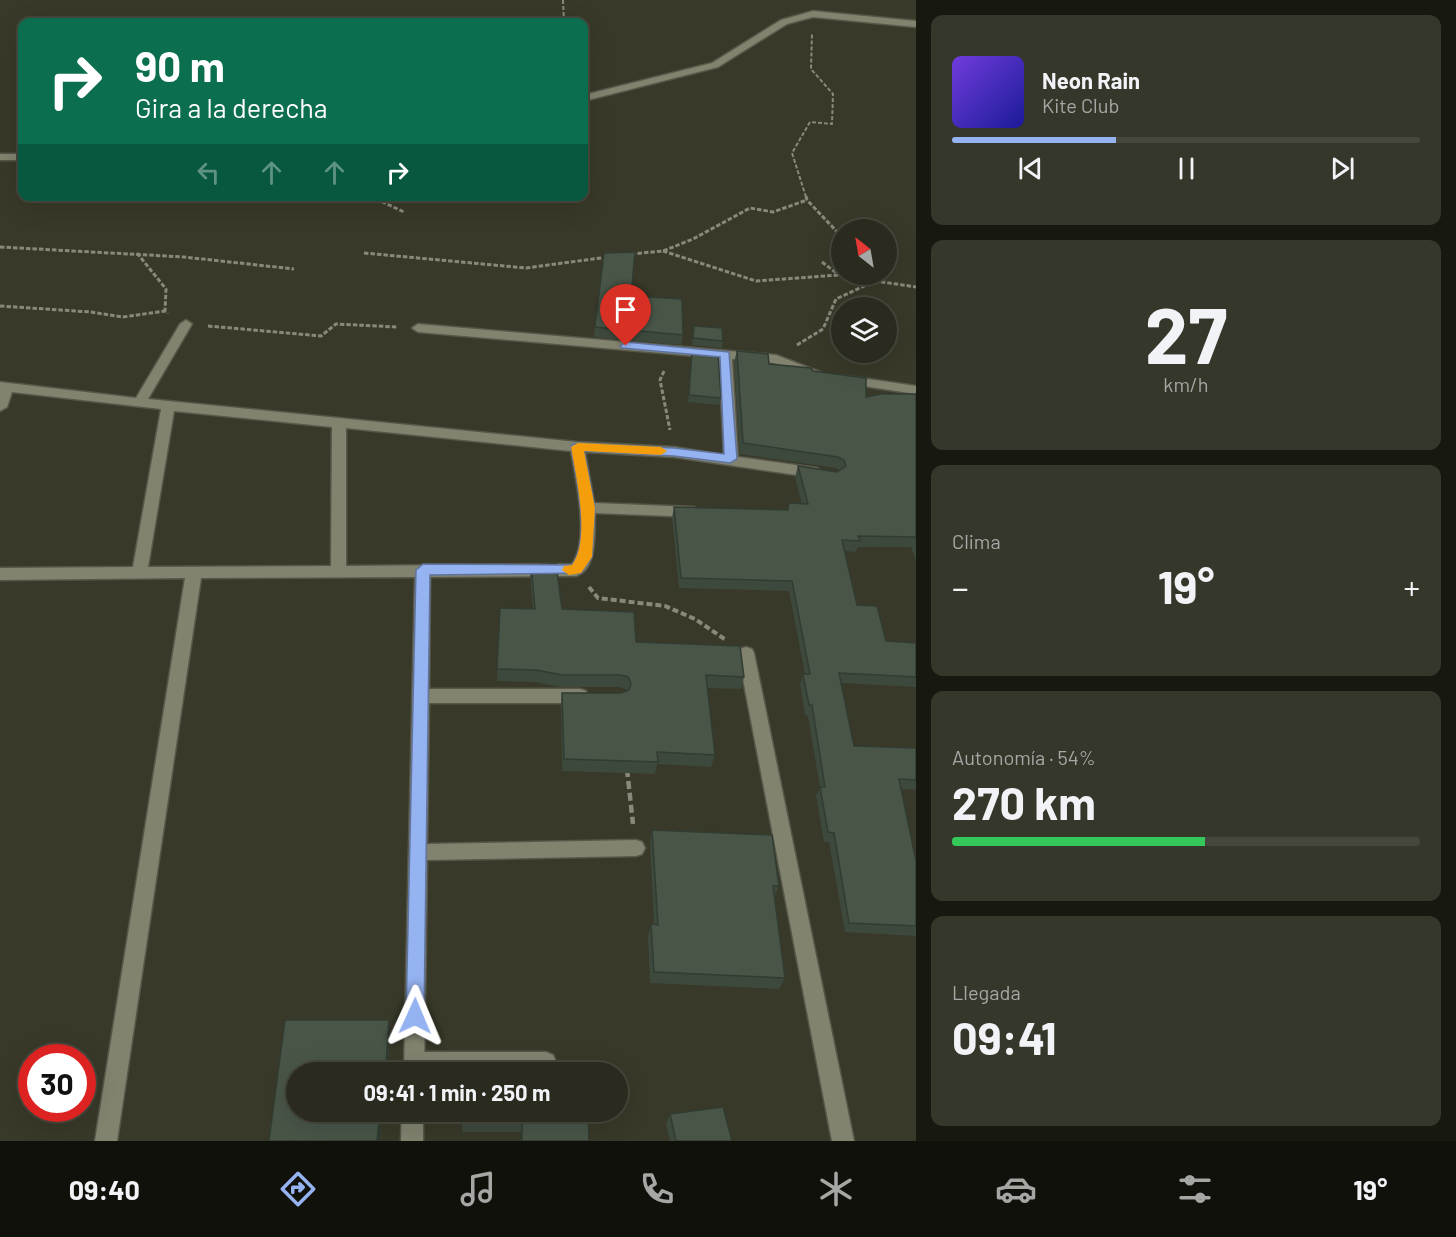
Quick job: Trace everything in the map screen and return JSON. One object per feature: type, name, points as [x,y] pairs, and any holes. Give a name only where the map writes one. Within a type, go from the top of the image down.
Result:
[{"type":"street","points":[[588,97],[715,65],[746,48],[784,22],[813,14],[916,24]]},
{"type":"street","points":[[0,157],[18,157]]},
{"type":"street","points":[[141,401],[186,324]]},
{"type":"street","points":[[418,328],[776,359],[815,375],[916,390]]},
{"type":"street","points":[[725,354],[730,459]]},
{"type":"street","points":[[0,407],[3,387],[578,447],[674,452],[834,475]]},
{"type":"street","points":[[140,572],[168,406]]},
{"type":"street","points":[[338,570],[339,423]]},
{"type":"street","points":[[0,574],[576,570],[585,557],[588,508],[578,447]]},
{"type":"street","points":[[588,508],[706,512]]},
{"type":"street","points":[[414,1062],[423,570]]},
{"type":"street","points":[[106,1141],[194,572]]},
{"type":"street","points":[[746,653],[843,1141]]},
{"type":"street","points":[[421,696],[596,696]]},
{"type":"street","points":[[418,852],[636,848]]},
{"type":"street","points":[[412,1141],[413,1122]]},
{"type":"path","points":[[562,0],[564,18]]},
{"type":"path","points":[[813,14],[811,69],[833,94],[831,124],[810,122],[792,153],[807,200],[831,225]]},
{"type":"path","points":[[628,254],[663,251],[693,239],[750,208],[773,212],[807,200]]},
{"type":"path","points":[[381,201],[404,212]]},
{"type":"path","points":[[0,247],[137,253],[240,261],[294,269]]},
{"type":"path","points":[[663,251],[756,281],[831,276]]},
{"type":"path","points":[[137,253],[166,289],[165,311]]},
{"type":"path","points":[[364,253],[526,268],[616,256]]},
{"type":"path","points":[[822,262],[831,269]]},
{"type":"path","points":[[897,284],[916,287]]},
{"type":"path","points":[[776,359],[823,329],[836,299],[867,285]]},
{"type":"path","points":[[0,306],[91,312],[123,317],[165,311],[186,324],[321,336],[336,324],[418,328]]},
{"type":"path","points":[[672,350],[660,380],[674,452]]},
{"type":"path","points":[[576,570],[598,598],[665,606],[695,619],[746,653]]},
{"type":"path","points":[[627,766],[636,848]]},
{"type":"building","points":[[635,252],[631,296],[682,299],[683,335],[595,327],[604,253]]},
{"type":"building","points":[[694,326],[722,328],[723,341],[693,338]]},
{"type":"building","points":[[692,351],[718,353],[721,398],[689,395]]},
{"type":"building","points":[[737,351],[768,354],[769,364],[811,368],[813,371],[866,378],[866,397],[881,394],[916,394],[916,539],[915,537],[858,536],[860,541],[842,540],[857,605],[877,606],[886,641],[916,643],[916,677],[839,673],[854,746],[916,748],[916,780],[899,779],[916,861],[916,926],[849,923],[834,833],[828,832],[820,787],[825,787],[812,705],[809,705],[803,674],[810,674],[792,581],[681,578],[674,507],[788,510],[789,503],[808,504],[798,466],[837,472],[846,466],[844,460],[838,457],[743,443]]},
{"type":"building","points":[[556,564],[562,609],[634,612],[636,642],[740,646],[744,677],[706,675],[715,755],[657,752],[658,762],[564,759],[562,693],[621,693],[629,690],[631,683],[628,677],[621,675],[562,675],[536,670],[497,669],[500,608],[535,609],[531,565]]},
{"type":"building","points":[[652,830],[772,835],[779,886],[773,886],[785,978],[654,972],[651,924],[658,925]]},
{"type":"building","points":[[285,1020],[389,1020],[386,1062],[286,1062],[286,1122],[379,1122],[377,1141],[269,1141]]},
{"type":"building","points":[[723,1107],[732,1141],[676,1141],[670,1114]]},
{"type":"building","points":[[588,1122],[589,1141],[522,1141],[522,1123],[462,1123]]},
{"type":"slow traffic","points":[[569,570],[576,570],[585,557],[588,508],[578,447],[661,451]]},
{"type":"route","points":[[415,1016],[423,570],[576,570],[585,557],[588,508],[578,447],[674,452],[730,459],[725,354],[626,346]]}]
